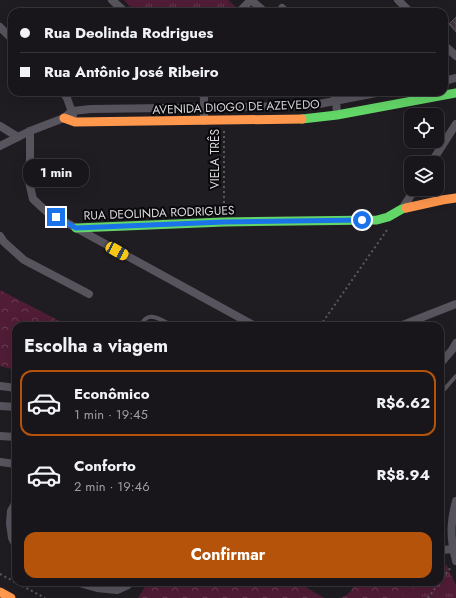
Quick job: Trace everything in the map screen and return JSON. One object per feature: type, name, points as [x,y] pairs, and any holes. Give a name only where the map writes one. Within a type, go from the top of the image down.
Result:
[{"type":"main road","name":"AVENIDA DIOGO DE AZEVEDO","points":[[64,118],[75,122],[309,119],[357,112],[440,96]]},
{"type":"main road","name":"RUA DEOLINDA RODRIGUES","points":[[76,228],[224,222],[377,220],[388,217],[402,209],[456,198]]},
{"type":"main road","points":[[0,592],[11,598]]},
{"type":"street","points":[[112,0],[120,8]]},
{"type":"street","points":[[242,8],[251,0],[260,8]]},
{"type":"street","points":[[398,0],[406,8]]},
{"type":"street","points":[[0,27],[8,35]]},
{"type":"street","points":[[448,49],[456,56]]},
{"type":"street","points":[[66,96],[75,122]]},
{"type":"street","points":[[203,96],[205,107],[204,121]]},
{"type":"street","points":[[335,96],[337,115]]},
{"type":"street","name":"AVENIDA DIOGO DE AZEVEDO","points":[[72,111],[91,108],[300,106],[314,105],[335,96]]},
{"type":"street","points":[[357,96],[357,112]]},
{"type":"street","points":[[219,107],[224,121]]},
{"type":"street","points":[[0,146],[30,131],[64,118],[72,111]]},
{"type":"street","points":[[435,156],[456,124]]},
{"type":"street","points":[[0,126],[18,137]]},
{"type":"street","points":[[30,131],[29,182],[33,199],[47,212],[248,322]]},
{"type":"street","points":[[402,209],[410,196]]},
{"type":"street","points":[[0,236],[4,242],[24,260],[89,294]]},
{"type":"street","points":[[410,322],[456,304]]},
{"type":"street","points":[[444,359],[456,343]]},
{"type":"street","points":[[0,386],[12,388]]},
{"type":"street","points":[[0,406],[12,407]]},
{"type":"street","points":[[0,436],[12,437]]},
{"type":"street","points":[[0,462],[12,464]]},
{"type":"street","points":[[456,501],[452,518],[451,535],[456,560]]},
{"type":"street","points":[[12,509],[10,523],[12,538]]},
{"type":"street","points":[[444,550],[454,549]]},
{"type":"street","points":[[90,586],[117,590],[126,586]]},
{"type":"lane","points":[[143,322],[147,316],[152,316],[165,322]]},
{"type":"lane","points":[[444,390],[456,376]]},
{"type":"path","name":"VIELA TRÊS","points":[[224,121],[224,222]]},
{"type":"path","points":[[323,322],[388,228]]},
{"type":"path","points":[[444,576],[456,560]]},
{"type":"path","points":[[0,574],[12,580]]},
{"type":"path","points":[[23,586],[46,598]]},
{"type":"path","points":[[428,598],[437,586]]},
{"type":"green space","points":[[124,0],[228,0],[236,7],[235,8],[131,8]]},
{"type":"green space","points":[[0,290],[61,322],[12,322],[12,369],[0,366]]},
{"type":"green space","points":[[447,565],[456,585],[456,598],[400,598],[417,586],[444,586],[444,567]]},
{"type":"green space","points":[[146,586],[304,586],[324,598],[138,598]]},
{"type":"green space","points":[[353,586],[417,586],[400,598],[342,598],[349,593]]},
{"type":"building","points":[[456,17],[456,32],[449,24]]},
{"type":"traffic: fast","points":[[448,94],[456,93]]},
{"type":"traffic: fast","points":[[302,119],[337,115],[440,96]]},
{"type":"traffic: fast","points":[[76,228],[224,222],[377,220],[388,217],[406,208]]},
{"type":"traffic: slow","points":[[64,118],[75,122],[302,119]]},
{"type":"traffic: slow","points":[[406,208],[456,198]]},
{"type":"traffic: slow","points":[[0,592],[11,598]]},
{"type":"route","points":[[56,217],[76,228],[224,222],[362,220]]}]
